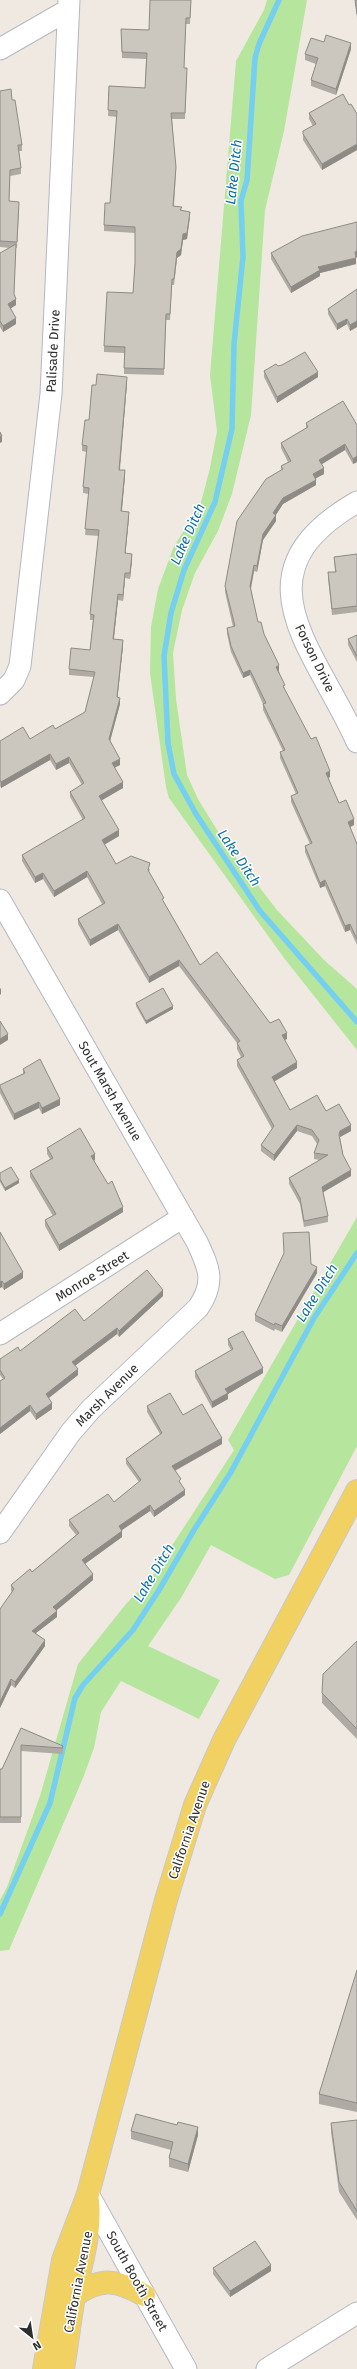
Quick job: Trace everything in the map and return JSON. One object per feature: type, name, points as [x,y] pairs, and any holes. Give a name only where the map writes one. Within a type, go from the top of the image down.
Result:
[{"type":"main road","name":"California Avenue","points":[[44,2369],[63,2260],[88,2194],[168,1893],[195,1805],[224,1740],[357,1491]]},
{"type":"main road","name":"California Avenue","points":[[63,2369],[75,2294],[88,2241],[90,2221],[88,2194]]},
{"type":"main road","points":[[75,2294],[88,2286],[114,2282],[126,2285],[144,2295]]},
{"type":"street","points":[[0,49],[69,5]]},
{"type":"street","name":"Palisade Drive","points":[[0,694],[14,680],[20,666],[51,394],[69,5]]},
{"type":"street","name":"Forson Drive","points":[[357,502],[321,526],[309,538],[300,551],[294,567],[291,594],[295,617],[301,632],[357,740]]},
{"type":"street","name":"Sout Marsh Avenue","points":[[0,900],[183,1217],[205,1258],[209,1285]]},
{"type":"street","name":"Monroe Street","points":[[0,1334],[183,1217]]},
{"type":"street","name":"Marsh Avenue","points":[[0,1533],[81,1420],[198,1308],[205,1297],[209,1285]]},
{"type":"street","name":"South Booth Street","points":[[88,2194],[186,2369]]},
{"type":"street","points":[[267,2369],[357,2313]]},
{"type":"green space","points":[[267,0],[307,0],[284,131],[265,210],[251,415],[232,494],[218,531],[195,573],[182,610],[173,653],[176,699],[187,775],[198,799],[225,843],[277,910],[324,960],[357,989],[357,1050],[284,958],[169,798],[166,787],[150,673],[151,627],[158,589],[174,546],[200,506],[210,468],[217,431],[210,375],[236,61],[264,10]]},
{"type":"green space","points":[[357,1217],[357,1446],[289,1575],[275,1579],[211,1545],[181,1598],[148,1646],[220,1680],[199,1719],[121,1681],[101,1712],[94,1748],[83,1778],[9,1950],[0,1951],[0,1900],[7,1887],[40,1796],[78,1664],[126,1604],[151,1578],[234,1450],[228,1440]]},
{"type":"building","points":[[150,0],[191,0],[190,18],[186,18],[184,68],[187,68],[185,113],[171,113],[176,167],[173,206],[182,207],[180,210],[190,212],[187,233],[183,234],[181,249],[177,252],[174,279],[172,279],[170,314],[166,314],[164,369],[124,368],[125,347],[104,346],[107,292],[133,293],[135,263],[135,227],[104,225],[105,203],[110,203],[117,111],[108,110],[109,86],[145,88],[147,53],[122,52],[121,29],[149,30]]},
{"type":"building","points":[[355,0],[357,0],[357,14]]},
{"type":"building","points":[[326,35],[351,43],[336,89],[311,80],[318,58],[305,54],[311,38],[324,42]]},
{"type":"building","points":[[11,89],[12,100],[15,100],[22,145],[18,145],[21,168],[10,170],[9,201],[19,202],[17,242],[0,241],[0,91]]},
{"type":"building","points":[[343,94],[349,105],[351,104],[357,114],[357,144],[322,164],[303,134],[303,131],[316,124],[309,113]]},
{"type":"building","points":[[357,222],[356,258],[318,267],[320,270],[291,287],[271,253],[302,236]]},
{"type":"building","points":[[16,244],[14,294],[16,299],[8,304],[16,318],[3,326],[0,321],[0,253]]},
{"type":"building","points":[[357,289],[357,321],[350,325],[347,319],[337,324],[328,309]]},
{"type":"building","points":[[305,352],[318,372],[277,397],[264,371],[276,364],[278,366],[282,365]]},
{"type":"building","points":[[97,374],[127,377],[119,470],[125,470],[121,511],[129,512],[125,553],[132,554],[130,573],[125,573],[123,595],[118,594],[113,639],[123,640],[117,697],[120,698],[109,739],[120,759],[112,763],[123,782],[99,796],[119,830],[102,840],[116,864],[131,856],[150,863],[148,870],[164,898],[162,899],[200,965],[217,952],[270,1023],[279,1019],[287,1033],[282,1035],[297,1062],[272,1077],[290,1110],[317,1095],[326,1111],[339,1104],[351,1125],[340,1131],[339,1135],[343,1155],[351,1170],[322,1187],[328,1216],[304,1221],[300,1198],[289,1178],[328,1155],[314,1153],[319,1140],[312,1130],[297,1125],[274,1155],[261,1145],[274,1126],[237,1060],[244,1056],[237,1043],[240,1041],[179,960],[149,977],[118,924],[90,940],[78,919],[105,903],[87,871],[54,891],[43,873],[35,877],[22,855],[85,818],[70,792],[84,783],[69,757],[56,764],[50,754],[1,782],[0,780],[0,741],[23,727],[30,739],[53,725],[55,729],[85,712],[95,672],[69,669],[71,648],[90,650],[94,615],[90,614],[99,530],[85,529],[89,488],[83,487],[87,446],[82,445],[85,420],[89,420],[92,385],[96,385]]},
{"type":"building","points":[[343,401],[357,425],[357,456],[353,459],[345,444],[319,460],[324,468],[313,474],[316,480],[283,498],[273,513],[276,515],[263,534],[257,566],[254,565],[250,586],[258,622],[261,622],[264,634],[279,665],[276,667],[285,685],[283,686],[311,739],[316,737],[330,771],[326,773],[339,803],[346,800],[354,819],[348,822],[357,844],[357,939],[350,924],[345,926],[325,880],[320,883],[305,846],[312,843],[291,796],[298,793],[280,752],[285,750],[263,704],[266,703],[250,670],[243,673],[231,646],[227,628],[235,626],[225,586],[237,521],[266,479],[283,469],[281,466],[291,461],[281,443],[308,427],[306,423]]},
{"type":"building","points":[[357,554],[357,606],[332,609],[328,572],[336,572],[334,557]]},
{"type":"building","points":[[357,635],[357,656],[348,639]]},
{"type":"building","points":[[163,988],[173,1006],[146,1021],[136,1003]]},
{"type":"building","points":[[0,1021],[8,1034],[0,1039]]},
{"type":"building","points":[[40,1059],[60,1099],[42,1108],[39,1102],[14,1114],[0,1085],[25,1073],[23,1069]]},
{"type":"building","points":[[80,1128],[95,1154],[91,1156],[108,1184],[112,1181],[123,1207],[59,1245],[45,1220],[56,1214],[30,1171],[53,1158],[47,1148]]},
{"type":"building","points":[[11,1167],[19,1180],[5,1188],[0,1179],[0,1173]]},
{"type":"building","points":[[0,1232],[23,1272],[4,1284],[2,1281],[0,1282]]},
{"type":"building","points":[[309,1232],[311,1264],[317,1267],[282,1326],[275,1323],[274,1325],[255,1315],[284,1253],[283,1233]]},
{"type":"building","points":[[147,1270],[163,1290],[119,1331],[117,1328],[72,1362],[78,1369],[46,1394],[52,1403],[36,1414],[30,1405],[0,1428],[0,1381],[5,1378],[0,1370],[0,1359],[18,1347],[20,1351],[75,1309],[84,1321]]},
{"type":"building","points":[[243,1331],[263,1368],[225,1389],[228,1393],[212,1402],[195,1371],[233,1349],[228,1339]]},
{"type":"building","points":[[170,1393],[183,1415],[202,1404],[222,1438],[172,1466],[181,1479],[179,1481],[185,1490],[154,1511],[150,1505],[119,1526],[122,1531],[82,1560],[93,1574],[53,1607],[57,1611],[32,1631],[45,1640],[15,1682],[11,1679],[0,1702],[0,1609],[14,1589],[11,1585],[30,1569],[32,1572],[79,1533],[69,1520],[108,1494],[114,1502],[141,1480],[126,1459],[162,1433],[147,1406]]},
{"type":"building","points":[[357,1641],[357,1729],[322,1693],[323,1674]]},
{"type":"building","points":[[21,1728],[63,1746],[62,1748],[21,1745],[21,1817],[0,1817],[0,1769],[2,1769]]},
{"type":"building","points":[[357,1970],[357,2103],[319,2094]]},
{"type":"building","points":[[136,2114],[177,2125],[178,2122],[198,2127],[188,2164],[169,2158],[173,2142],[131,2131]]},
{"type":"building","points":[[357,2120],[357,2211],[339,2182],[331,2123]]},
{"type":"building","points":[[255,2241],[271,2265],[230,2291],[213,2268]]},
{"type":"waterway","name":"Lake Ditch","points":[[279,0],[259,44],[255,58],[247,180],[241,201],[243,257],[234,344],[232,429],[215,502],[184,570],[171,613],[164,656],[168,743],[174,774],[196,814],[260,911],[357,1022]]},
{"type":"waterway","name":"Lake Ditch","points":[[0,1914],[50,1803],[75,1698],[83,1685],[133,1630],[159,1590],[194,1530],[231,1472],[314,1318],[357,1253]]}]
